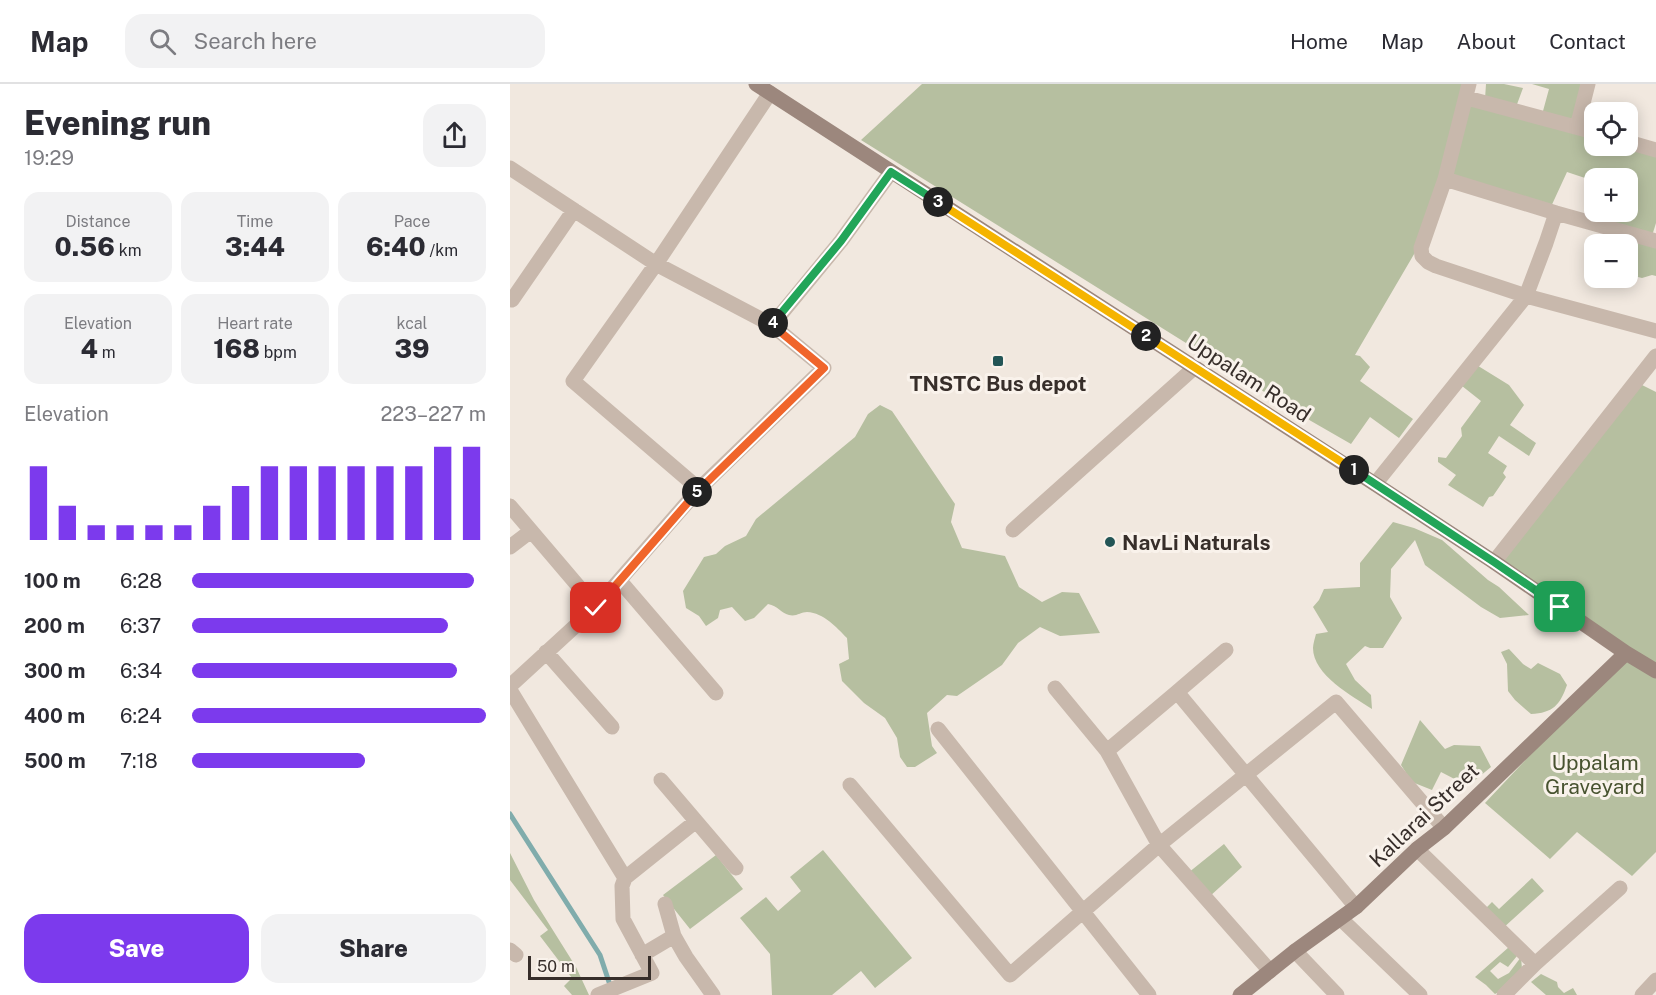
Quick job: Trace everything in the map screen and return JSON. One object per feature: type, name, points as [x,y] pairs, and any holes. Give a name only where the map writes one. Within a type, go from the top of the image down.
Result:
[{"type":"main road","name":"Uppalam Road","points":[[756,84],[1375,484],[1656,671]]},
{"type":"main road","name":"Kallarai Street","points":[[1240,995],[1295,951],[1356,907],[1417,849],[1444,828],[1626,653]]},
{"type":"street","points":[[1578,127],[1588,84]]},
{"type":"street","points":[[1584,129],[1468,91],[1445,178],[1421,248],[1422,256],[1436,266],[1526,296],[1656,331]]},
{"type":"street","points":[[699,489],[573,381],[656,264],[770,93]]},
{"type":"street","points":[[1638,145],[1656,150]]},
{"type":"street","points":[[510,168],[656,264],[772,325],[824,368],[699,489],[596,608],[546,652],[510,688],[626,878]]},
{"type":"street","points":[[772,325],[841,241],[891,172]]},
{"type":"street","points":[[1445,178],[1656,241]]},
{"type":"street","points":[[512,300],[573,210]]},
{"type":"street","points":[[1375,484],[1526,296],[1556,213]]},
{"type":"street","points":[[1494,562],[1656,356]]},
{"type":"street","points":[[1013,530],[1194,368]]},
{"type":"street","points":[[510,506],[596,608]]},
{"type":"street","points":[[510,547],[531,531]]},
{"type":"street","points":[[620,581],[716,693]]},
{"type":"street","points":[[1107,751],[1226,650]]},
{"type":"street","points":[[546,652],[612,727]]},
{"type":"street","points":[[1055,688],[1107,751],[1159,844],[1270,971]]},
{"type":"street","points":[[1177,692],[1356,907]]},
{"type":"street","points":[[850,785],[1010,975],[1159,844],[1336,702],[1444,828]]},
{"type":"street","points":[[938,729],[1149,995]]},
{"type":"street","points":[[661,780],[736,868]]},
{"type":"street","points":[[598,995],[652,973],[623,919],[622,886],[626,878],[695,822]]},
{"type":"street","points":[[1417,849],[1535,964]]},
{"type":"street","points":[[1509,993],[1535,964],[1620,888]]},
{"type":"street","points":[[664,904],[674,936],[713,995]]},
{"type":"street","points":[[1341,919],[1420,995]]},
{"type":"street","points":[[642,955],[674,936]]},
{"type":"street","points":[[1295,951],[1337,995]]},
{"type":"street","points":[[1642,995],[1656,980]]},
{"type":"green space","points":[[922,84],[1467,84],[1466,99],[1584,131],[1584,156],[1638,156],[1638,147],[1656,150],[1656,223],[1651,239],[1656,241],[1656,276],[1638,277],[1638,234],[1615,229],[1613,222],[1638,222],[1638,168],[1584,168],[1584,178],[1567,172],[1549,211],[1445,179],[1427,232],[1355,355],[1360,356],[1370,367],[1360,381],[1413,419],[1399,438],[1370,417],[1351,444],[861,140]]},
{"type":"green space","points":[[1486,84],[1504,84],[1523,88],[1516,107],[1485,99]]},
{"type":"green space","points":[[1532,84],[1584,85],[1577,127],[1543,111],[1549,89]]},
{"type":"green space","points":[[1475,364],[1509,385],[1524,405],[1510,425],[1536,443],[1529,456],[1499,436],[1488,453],[1507,466],[1503,473],[1506,477],[1483,507],[1448,485],[1456,475],[1438,462],[1438,457],[1446,458],[1462,436],[1461,428],[1481,401],[1457,382]]},
{"type":"green space","name":"Uppalam Graveyard","points":[[1640,384],[1656,392],[1656,852],[1632,876],[1577,832],[1550,859],[1485,803],[1629,650],[1494,562]]},
{"type":"green space","points":[[880,405],[892,411],[955,504],[951,522],[962,548],[1005,556],[1019,587],[1042,602],[1062,592],[1079,593],[1100,633],[1060,636],[1040,627],[1018,643],[1002,665],[957,696],[947,695],[927,713],[932,746],[937,753],[915,767],[907,767],[900,757],[897,738],[885,718],[864,703],[842,681],[839,664],[849,659],[847,638],[829,621],[807,612],[789,615],[768,604],[754,618],[745,621],[732,607],[720,610],[718,618],[706,626],[699,616],[686,608],[683,591],[704,557],[716,554],[725,546],[746,536],[756,519],[855,437],[868,414]]},
{"type":"green space","points":[[1393,522],[1442,540],[1529,615],[1500,618],[1481,607],[1425,565],[1415,540],[1391,569],[1390,597],[1402,618],[1383,648],[1365,646],[1346,664],[1355,680],[1371,695],[1372,709],[1335,684],[1319,667],[1313,648],[1314,641],[1316,634],[1328,632],[1313,607],[1324,589],[1360,587],[1360,563]]},
{"type":"green space","points":[[1509,649],[1531,669],[1538,663],[1560,674],[1567,685],[1562,698],[1555,707],[1545,712],[1531,714],[1515,700],[1508,691],[1507,664],[1501,652]]},
{"type":"green space","points":[[1420,720],[1445,749],[1454,745],[1480,746],[1491,767],[1468,786],[1441,772],[1432,790],[1412,782],[1401,765]]},
{"type":"green space","points":[[1224,844],[1242,867],[1209,897],[1188,873]]},
{"type":"green space","points":[[823,850],[912,958],[875,988],[861,971],[832,995],[772,995],[770,954],[740,918],[766,897],[778,911],[801,891],[790,877]]},
{"type":"green space","points":[[510,853],[534,900],[576,967],[589,995],[572,995],[564,986],[572,978],[540,936],[548,930],[510,880]]},
{"type":"green space","points":[[716,855],[743,889],[690,929],[663,895]]},
{"type":"green space","points":[[1532,878],[1544,891],[1502,929],[1483,911],[1492,902],[1499,909]]},
{"type":"green space","points":[[1509,947],[1517,956],[1508,967],[1500,962],[1490,971],[1498,979],[1509,973],[1521,957],[1522,969],[1511,985],[1495,994],[1475,977]]},
{"type":"green space","points":[[1541,974],[1557,982],[1558,987],[1564,993],[1573,988],[1577,995],[1546,995],[1531,982]]},
{"type":"waterway","points":[[510,814],[600,955],[611,988]]},
{"type":"place","name":"TNSTC Bus depot","points":[[998,361]]},
{"type":"place","name":"NavLi Naturals","points":[[1110,542]]},
{"type":"route","points":[[596,608],[699,489],[824,368],[772,325],[841,241],[891,172],[1375,484],[1560,607]]}]
